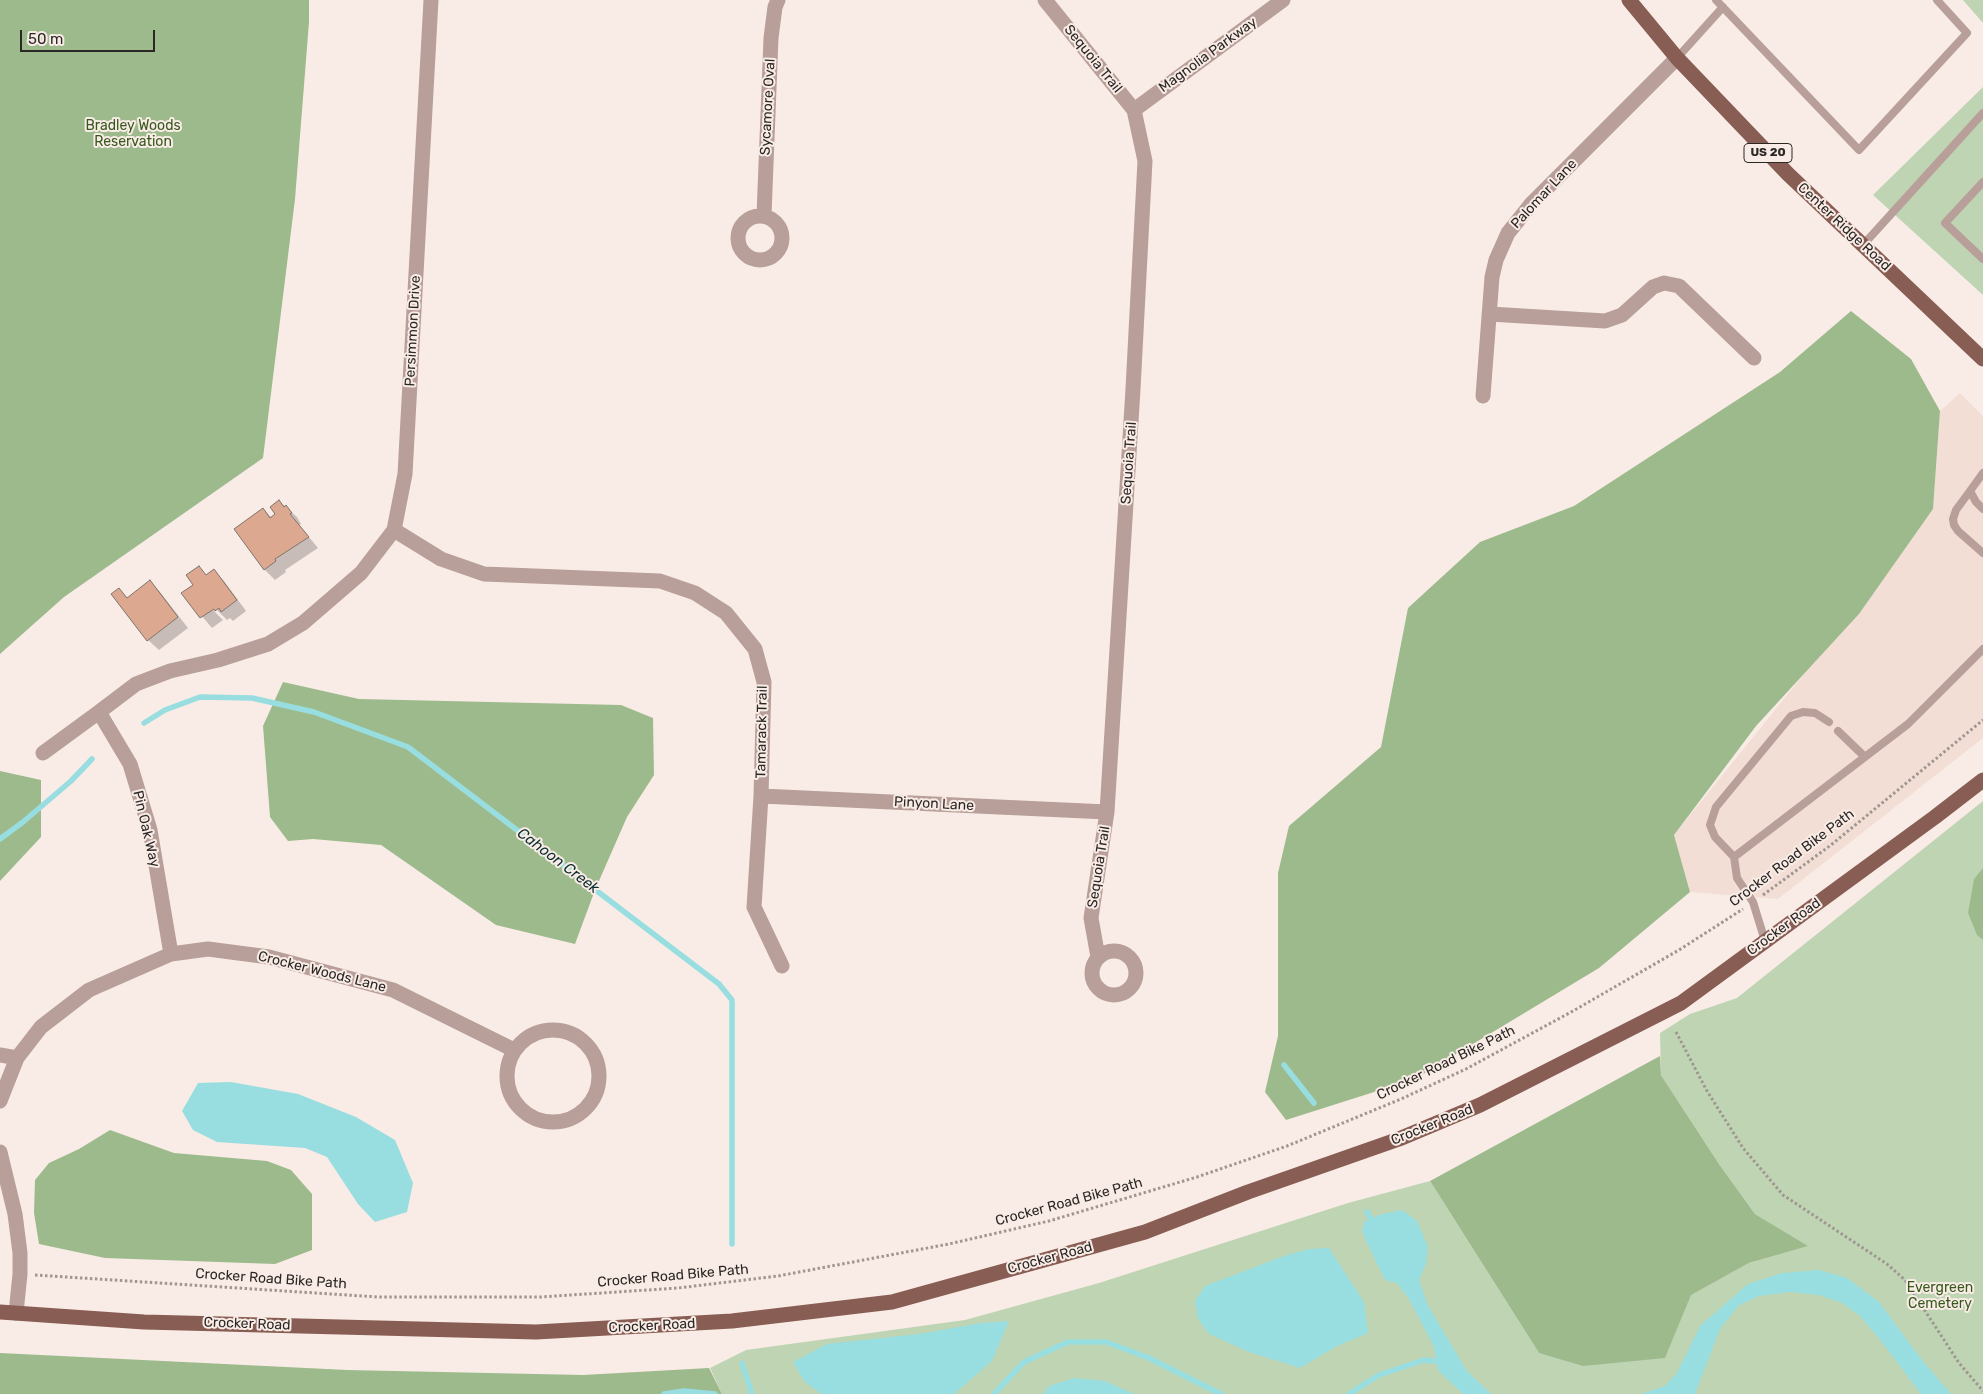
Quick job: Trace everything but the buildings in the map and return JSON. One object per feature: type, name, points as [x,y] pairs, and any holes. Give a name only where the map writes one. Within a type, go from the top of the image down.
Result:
[{"type":"main road","name":"Center Ridge Road","points":[[1630,0],[1677,58],[1788,174],[1983,359]]},
{"type":"main road","name":"Crocker Road","points":[[0,1312],[144,1322],[536,1332],[732,1321],[892,1302],[1145,1232],[1248,1192],[1426,1128],[1480,1106],[1681,1002],[1983,780]]},
{"type":"street","name":"Persimmon Drive","points":[[98,712],[136,684],[170,670],[218,660],[268,644],[303,623],[361,573],[394,530],[406,474],[431,0]]},
{"type":"street","name":"Sycamore Oval","points":[[764,215],[771,38],[775,7],[778,0]]},
{"type":"street","name":"Sequoia Trail","points":[[1045,0],[1134,110],[1144,162],[1133,389],[1107,812],[1091,918],[1098,957]]},
{"type":"street","name":"Magnolia Parkway","points":[[1134,110],[1283,0]]},
{"type":"street","name":"Palomar Lane","points":[[1483,396],[1492,276],[1496,260],[1508,233],[1518,219],[1677,58]]},
{"type":"street","points":[[1490,314],[1605,321],[1622,315],[1653,287],[1664,283],[1679,286],[1754,358]]},
{"type":"street","name":"Tamarack Trail","points":[[394,530],[441,559],[484,574],[660,581],[695,593],[726,613],[755,649],[764,682],[761,796],[754,907],[782,966]]},
{"type":"street","points":[[43,753],[98,712]]},
{"type":"street","name":"Pin Oak Way","points":[[98,712],[130,764],[150,830],[171,954]]},
{"type":"street","name":"Pinyon Lane","points":[[761,796],[1107,812]]},
{"type":"street","name":"Crocker Woods Lane","points":[[0,1101],[17,1058],[41,1027],[89,990],[171,954],[208,949],[269,957],[393,990],[514,1050]]},
{"type":"street","points":[[554,1029],[569,1032],[583,1040],[592,1053],[598,1067],[598,1083],[593,1098],[584,1110],[571,1118],[557,1122],[542,1121],[529,1115],[518,1106],[508,1086],[508,1064],[514,1050],[524,1039],[538,1032],[554,1029]]},
{"type":"street","points":[[0,1055],[17,1058]]},
{"type":"street","points":[[0,1152],[15,1214],[20,1253],[16,1313]]},
{"type":"lane","points":[[1716,0],[1859,150],[1967,33],[1937,0]]},
{"type":"lane","points":[[1677,58],[1722,7]]},
{"type":"lane","points":[[1863,245],[1983,113]]},
{"type":"lane","points":[[1983,182],[1945,223],[1983,259]]},
{"type":"lane","points":[[1983,473],[1956,510],[1953,519],[1958,531],[1983,553]]},
{"type":"lane","points":[[1970,491],[1976,502],[1983,509]]},
{"type":"lane","points":[[1734,857],[1908,724],[1983,649]]},
{"type":"lane","points":[[1765,941],[1753,902],[1737,878],[1734,857],[1716,837],[1710,825],[1716,807],[1791,716],[1803,712],[1815,713],[1828,722]]},
{"type":"lane","points":[[1838,731],[1865,757]]},
{"type":"path","name":"Crocker Road Bike Path","points":[[34,1274],[378,1297],[540,1297],[670,1289],[768,1278],[959,1242],[1049,1221],[1197,1177],[1288,1146],[1466,1069],[1573,1012],[1679,950],[1753,902],[1831,845],[1983,720]]},
{"type":"path","points":[[1676,1032],[1707,1091],[1743,1148],[1783,1195],[1887,1264],[1905,1280],[1959,1363],[1983,1391]]},
{"type":"shaded area","points":[[1960,393],[1983,416],[1983,738],[1778,899],[1690,892],[1674,835],[1808,669],[1859,614],[1933,509],[1940,411]]},
{"type":"green space","name":"Bradley Woods Reservation","points":[[0,0],[309,0],[309,22],[295,199],[263,458],[64,597],[0,654]]},
{"type":"green space","points":[[1963,0],[1983,0],[1983,23]]},
{"type":"green space","points":[[1983,87],[1983,295],[1873,195]]},
{"type":"green space","points":[[1851,311],[1911,359],[1940,411],[1933,509],[1859,614],[1756,726],[1674,835],[1690,892],[1599,968],[1415,1079],[1286,1120],[1265,1092],[1278,1036],[1278,873],[1289,826],[1381,747],[1408,608],[1480,542],[1574,506],[1780,372]]},
{"type":"green space","points":[[283,682],[359,699],[621,705],[653,718],[654,775],[627,817],[595,890],[575,944],[496,925],[381,845],[313,839],[288,841],[270,817],[263,726]]},
{"type":"green space","points":[[0,771],[41,780],[41,837],[0,881]]},
{"type":"green space","name":"Evergreen Cemetery","points":[[1983,801],[1983,1394],[722,1394],[710,1368],[746,1350],[965,1320],[1099,1283],[1348,1203],[1430,1181],[1539,1353],[1664,1358],[1690,1295],[1749,1263],[1807,1246],[1755,1214],[1719,1164],[1661,1075],[1660,1033],[1690,1014],[1737,998]]},
{"type":"green space","points":[[1983,868],[1983,940],[1977,935],[1968,913],[1974,879]]},
{"type":"green space","points":[[1660,1056],[1661,1075],[1719,1164],[1755,1214],[1808,1246],[1749,1263],[1691,1295],[1665,1358],[1583,1366],[1539,1353],[1430,1181]]},
{"type":"green space","points":[[110,1130],[174,1153],[267,1161],[291,1170],[312,1194],[312,1250],[275,1264],[105,1258],[39,1244],[34,1213],[35,1180],[49,1163],[79,1149]]},
{"type":"green space","points":[[0,1353],[347,1370],[583,1375],[709,1368],[722,1394],[0,1394]]},
{"type":"water","points":[[231,1082],[298,1094],[356,1117],[395,1140],[413,1183],[407,1212],[375,1222],[358,1204],[327,1157],[305,1148],[217,1142],[193,1130],[182,1111],[198,1083]]},
{"type":"water","points":[[1402,1210],[1417,1221],[1428,1247],[1426,1264],[1419,1280],[1428,1306],[1467,1371],[1491,1394],[1463,1394],[1438,1370],[1434,1347],[1409,1299],[1397,1283],[1385,1280],[1367,1243],[1362,1231],[1364,1222],[1379,1215]]},
{"type":"water","points":[[1329,1248],[1364,1302],[1368,1333],[1337,1346],[1300,1368],[1249,1352],[1209,1334],[1198,1319],[1195,1301],[1205,1286],[1284,1256],[1309,1249]]},
{"type":"water","points":[[1819,1270],[1847,1278],[1879,1302],[1922,1360],[1951,1394],[1921,1394],[1859,1315],[1842,1303],[1819,1295],[1791,1292],[1759,1296],[1738,1306],[1720,1329],[1695,1394],[1641,1394],[1665,1386],[1677,1373],[1700,1326],[1748,1284],[1782,1273]]},
{"type":"water","points":[[1009,1321],[992,1361],[954,1394],[821,1394],[805,1382],[793,1362],[827,1344],[919,1334],[981,1323]]},
{"type":"water","points":[[1074,1378],[1105,1381],[1134,1394],[1043,1394],[1049,1386]]},
{"type":"waterway","name":"Cahoon Creek","points":[[144,723],[165,710],[200,697],[252,698],[314,712],[408,747],[719,984],[732,1000],[732,1244]]},
{"type":"waterway","name":"Cahoon Creek","points":[[0,839],[71,781],[92,759]]},
{"type":"waterway","points":[[1284,1065],[1314,1103]]},
{"type":"waterway","points":[[1367,1212],[1374,1225]]},
{"type":"waterway","name":"Cahoon Creek","points":[[994,1394],[1024,1362],[1068,1342],[1106,1342],[1149,1358],[1221,1394]]},
{"type":"waterway","name":"Cahoon Creek","points":[[1349,1394],[1379,1375],[1424,1360],[1443,1362]]},
{"type":"waterway","name":"Cahoon Creek","points":[[742,1363],[752,1394]]},
{"type":"waterway","points":[[664,1394],[684,1391],[715,1394]]}]
